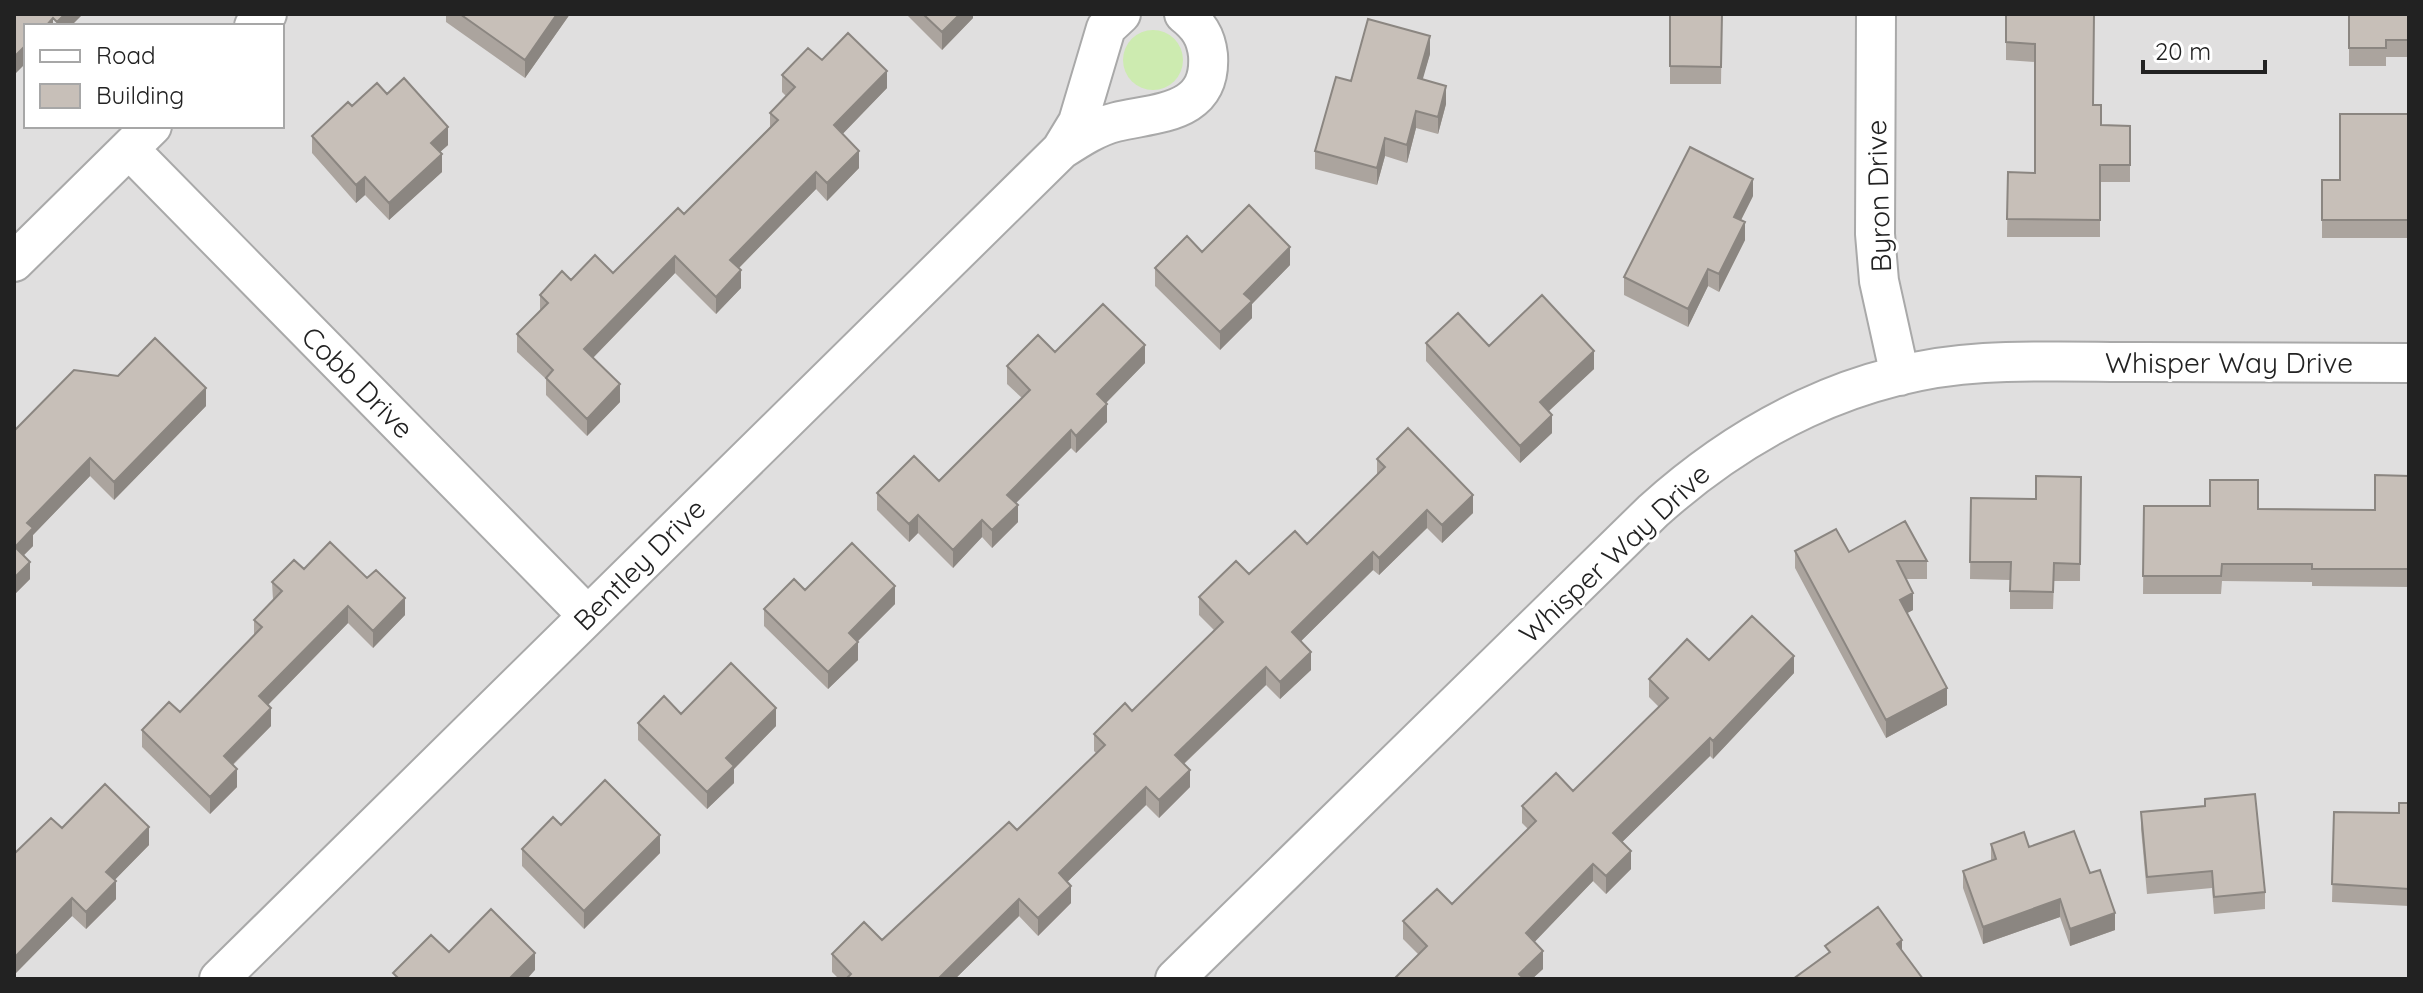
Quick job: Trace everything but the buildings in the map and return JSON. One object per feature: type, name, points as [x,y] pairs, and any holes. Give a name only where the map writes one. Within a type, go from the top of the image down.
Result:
[{"type":"street","name":"Bentley Drive","points":[[219,979],[1061,150],[1078,122],[1106,28],[1121,14]]},
{"type":"street","name":"Bentley Drive","points":[[1061,150],[1113,123],[1181,108],[1200,92],[1209,68],[1207,43],[1197,24],[1184,14]]},
{"type":"street","name":"Byron Drive","points":[[1876,14],[1875,234],[1879,281],[1900,376]]},
{"type":"street","points":[[14,262],[140,138]]},
{"type":"street","name":"Cobb Drive","points":[[140,138],[587,615]]},
{"type":"street","name":"Whisper Way Drive","points":[[1175,979],[1697,472],[1745,439],[1805,408],[1900,376],[1954,366],[2034,361],[2409,363]]},
{"type":"shaded area","points":[[14,14],[2409,14],[2409,979],[14,979]]},
{"type":"green space","points":[[1153,30],[1165,32],[1174,39],[1181,48],[1181,72],[1174,81],[1165,88],[1153,90],[1141,88],[1132,81],[1125,72],[1123,60],[1125,48],[1132,39],[1141,32]]}]
